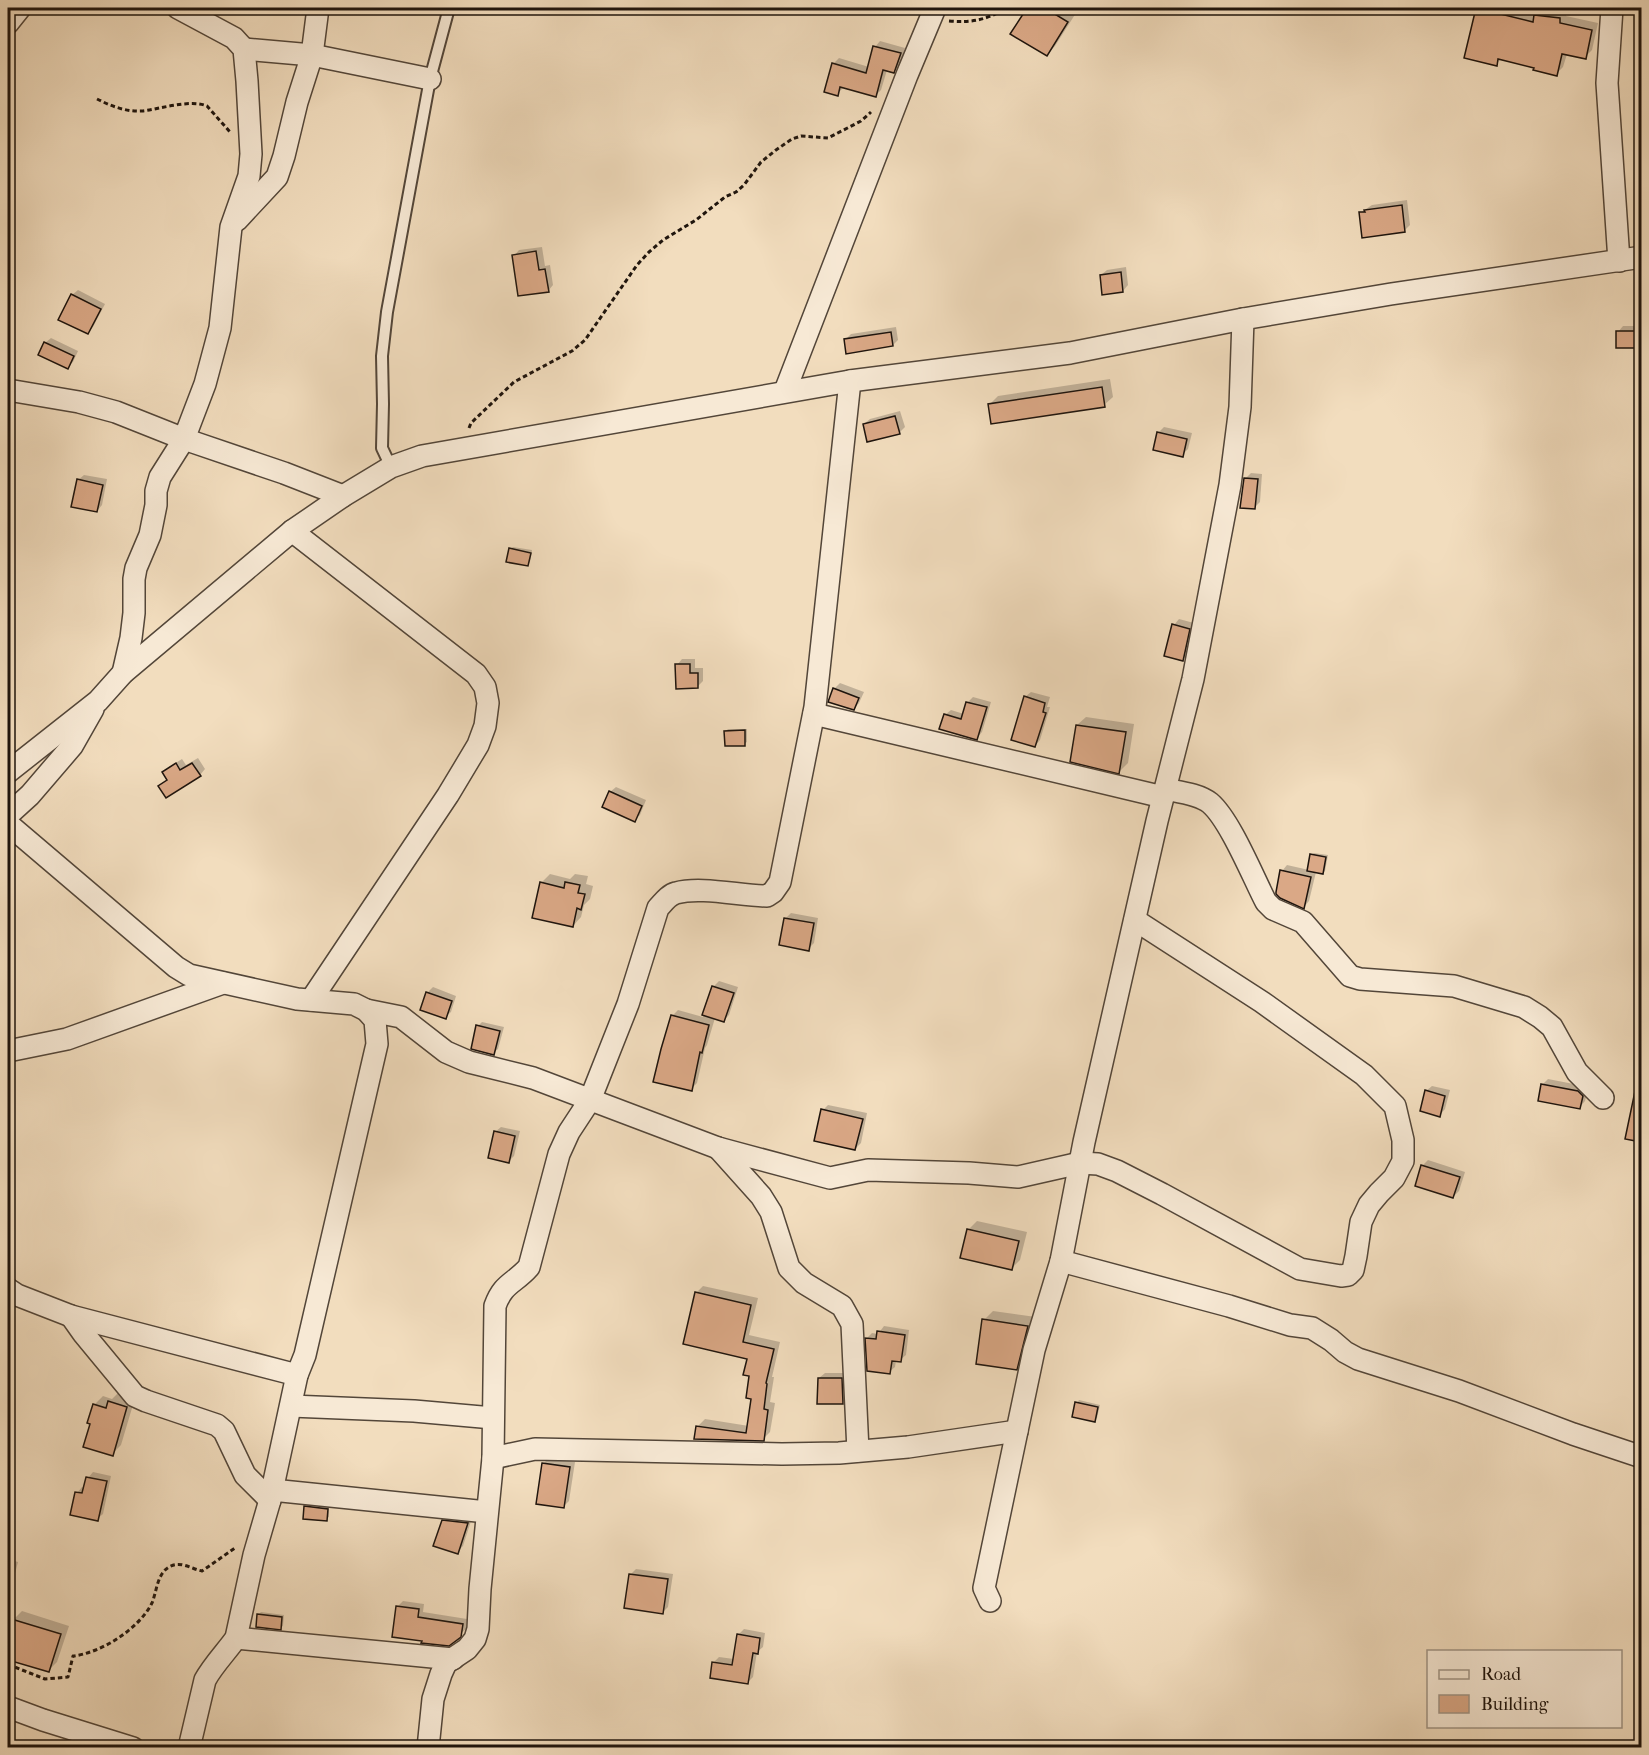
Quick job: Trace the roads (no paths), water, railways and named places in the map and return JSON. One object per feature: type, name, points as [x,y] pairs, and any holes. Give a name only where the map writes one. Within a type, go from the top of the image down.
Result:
[{"type":"street","points":[[8,23],[20,8]]},
{"type":"street","points":[[123,673],[133,621],[136,568],[150,535],[160,477],[184,439],[206,384],[220,328],[231,227],[249,176],[248,81],[244,49],[234,38],[178,8]]},
{"type":"street","points":[[231,227],[277,177],[312,55],[318,8]]},
{"type":"street","points":[[1612,8],[1607,82],[1619,261]]},
{"type":"street","points":[[785,392],[932,14]]},
{"type":"street","points":[[244,49],[312,55],[430,79]]},
{"type":"street","points":[[8,772],[98,701],[123,673],[292,531],[391,467],[422,456],[850,381],[1070,353],[1244,319],[1402,292],[1641,257]]},
{"type":"street","points":[[990,1600],[984,1588],[1034,1350],[1061,1261],[1080,1162],[1164,793],[1193,679],[1230,485],[1240,407],[1244,319]]},
{"type":"street","points":[[428,1748],[434,1699],[441,1674],[447,1663],[467,1649],[475,1639],[478,1629],[493,1458],[495,1306],[499,1295],[504,1287],[520,1278],[529,1267],[559,1154],[568,1132],[590,1100],[628,1004],[658,908],[675,893],[694,891],[767,896],[780,882],[814,714],[850,381]]},
{"type":"street","points":[[8,390],[79,402],[117,412],[184,439],[343,496]]},
{"type":"street","points":[[292,531],[476,674],[485,687],[488,703],[478,745],[448,795],[311,1000]]},
{"type":"street","points":[[8,815],[30,795],[72,746],[98,701]]},
{"type":"street","points":[[814,714],[1164,793],[1194,796],[1210,803],[1229,829],[1266,902],[1273,909],[1303,922],[1350,976],[1360,979],[1454,986],[1524,1008],[1552,1027],[1577,1072],[1603,1098]]},
{"type":"street","points":[[8,824],[176,967],[189,975],[297,999],[354,1005],[366,1010],[400,1017],[446,1052],[469,1062],[533,1078],[718,1148],[830,1178],[868,1170],[1018,1177],[1080,1162],[1098,1164],[1117,1171],[1300,1269],[1341,1276],[1348,1275],[1353,1269],[1361,1222],[1369,1205],[1394,1178],[1403,1161],[1403,1140],[1395,1106],[1364,1075],[1262,1002],[1135,920]]},
{"type":"street","points":[[8,1051],[67,1039],[224,983]]},
{"type":"street","points":[[189,1748],[205,1680],[236,1638],[297,1375],[305,1355],[377,1044],[375,1020],[366,1010]]},
{"type":"street","points":[[718,1148],[762,1196],[771,1212],[789,1268],[804,1283],[842,1306],[852,1324],[858,1451]]},
{"type":"street","points":[[1061,1261],[1218,1303],[1290,1325],[1312,1328],[1358,1359],[1459,1391],[1641,1457]]},
{"type":"street","points":[[8,1289],[17,1295],[71,1316],[297,1375]]},
{"type":"street","points":[[71,1316],[135,1396],[217,1425],[224,1431],[245,1475],[271,1495],[487,1512]]},
{"type":"street","points":[[291,1406],[414,1411],[493,1418]]},
{"type":"street","points":[[493,1458],[535,1449],[839,1454],[908,1447],[1017,1431]]},
{"type":"street","points":[[236,1638],[453,1659]]},
{"type":"street","points":[[8,1707],[106,1743],[133,1748]]},
{"type":"lane","points":[[391,467],[382,448],[382,356],[387,312],[430,79],[449,8]]}]
